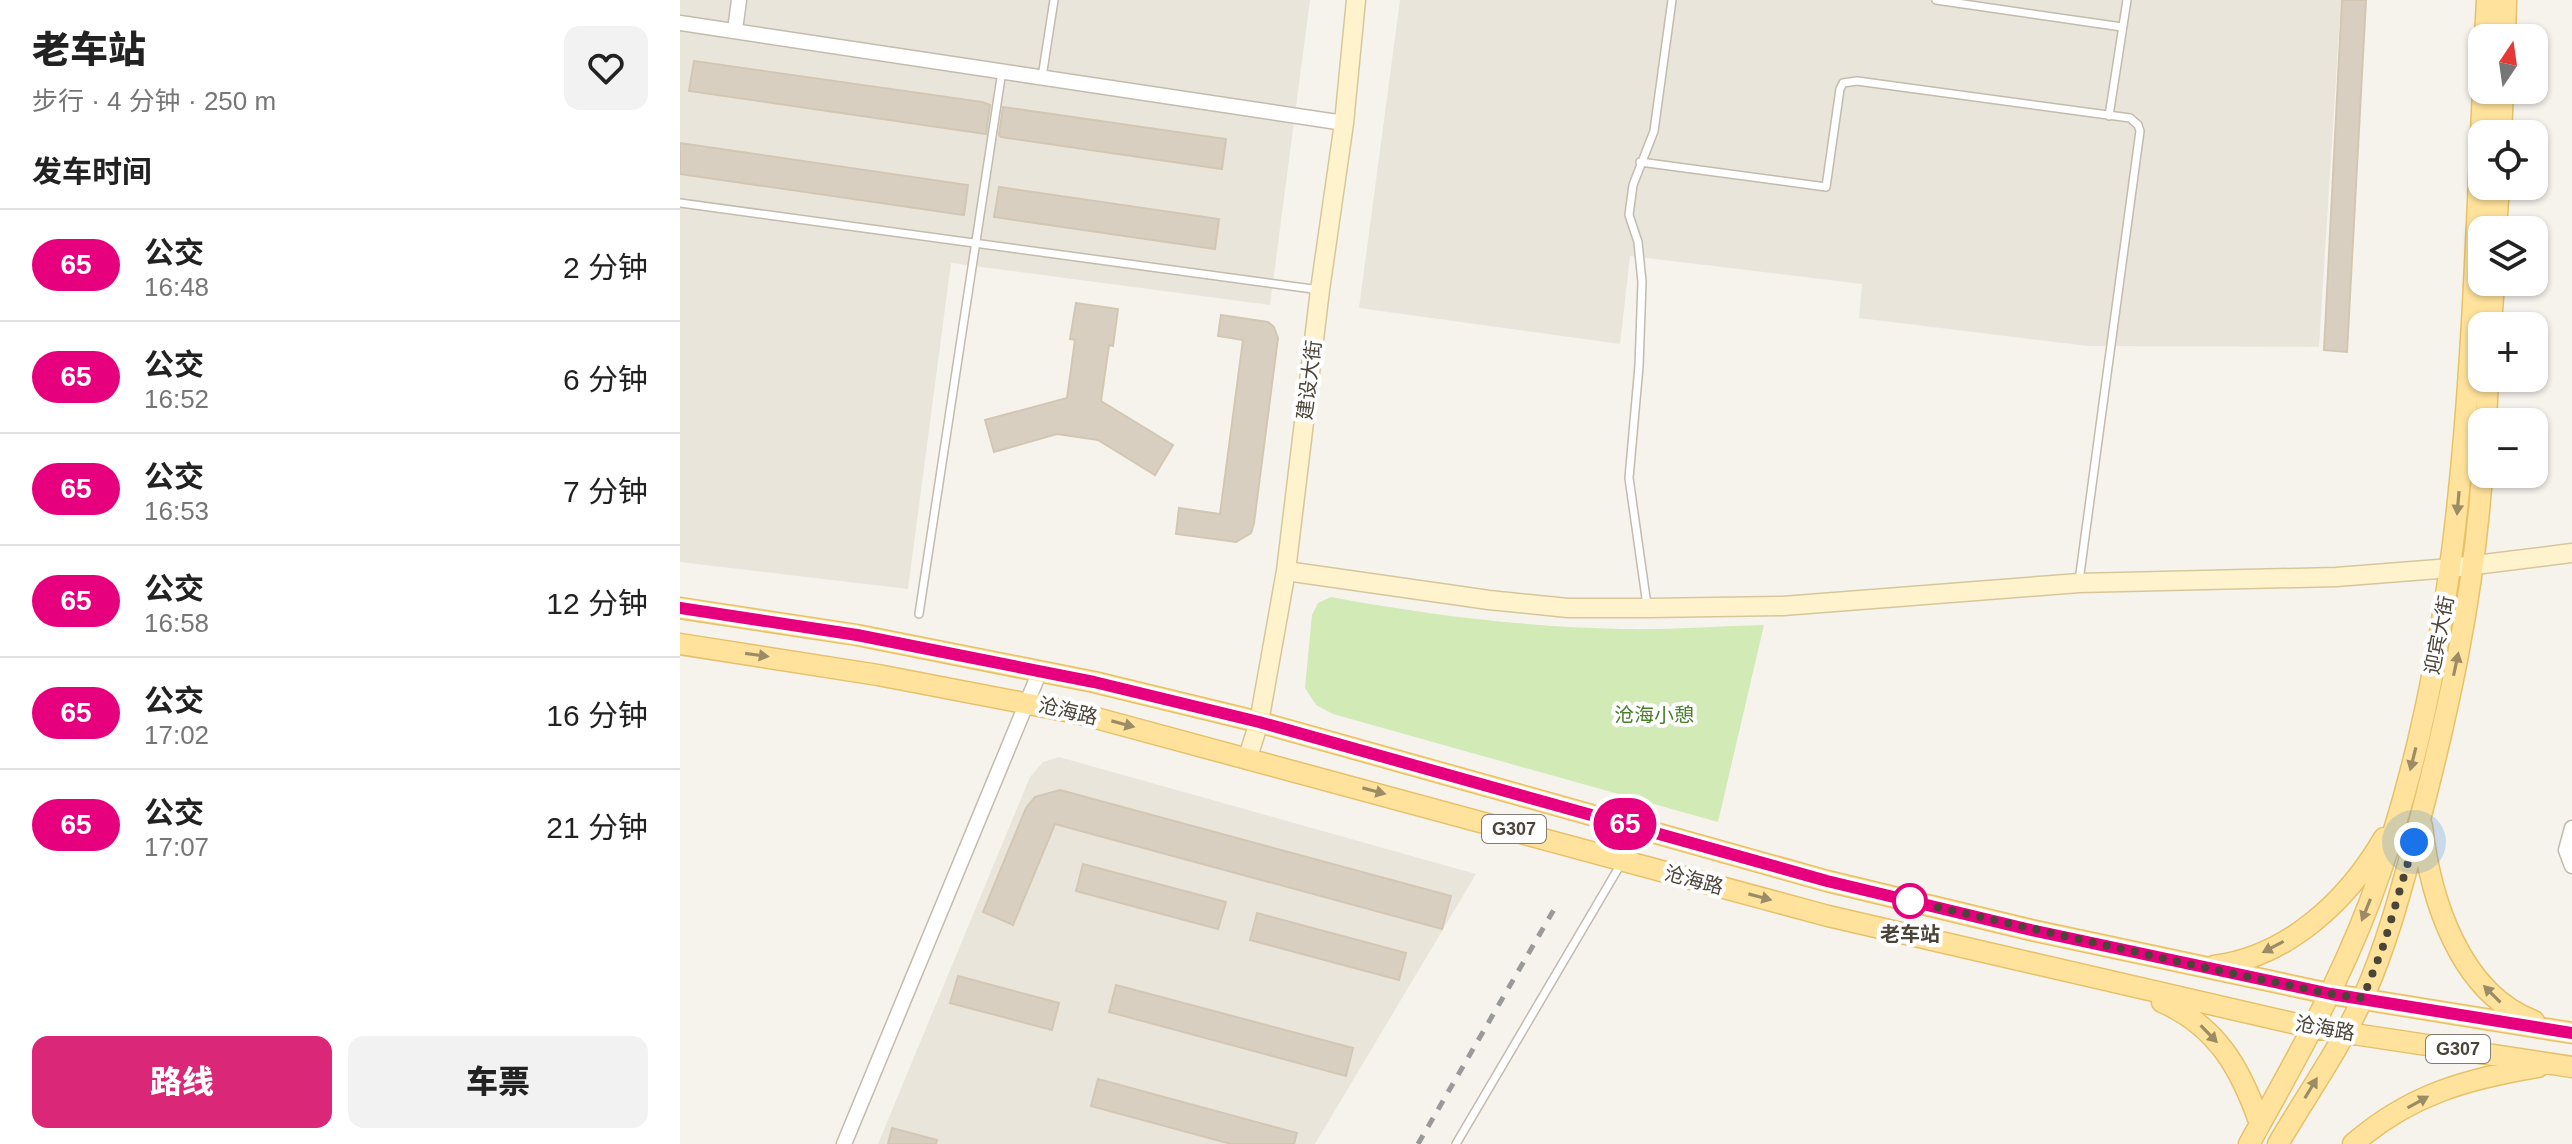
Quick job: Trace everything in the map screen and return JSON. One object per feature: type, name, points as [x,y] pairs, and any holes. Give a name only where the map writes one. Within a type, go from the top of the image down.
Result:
[{"type":"main road","points":[[2486,24],[2487,0]]},
{"type":"main road","points":[[2505,24],[2506,0]]},
{"type":"main road","name":"迎宾大街","points":[[2249,1144],[2331,994],[2370,900],[2400,810],[2423,717],[2451,568],[2464,438],[2482,104]]},
{"type":"main road","name":"迎宾大街","points":[[2278,1144],[2363,998],[2384,944],[2441,736],[2474,564],[2481,488]]},
{"type":"main road","name":"沧海路","points":[[680,608],[857,635],[1040,671],[1259,722],[1827,881],[2331,994],[2566,1032]]},
{"type":"main road","name":"沧海路","points":[[680,644],[1028,702],[1248,757],[1828,916],[2314,1028],[2564,1066]]},
{"type":"main road","points":[[2202,967],[2257,956],[2309,925],[2350,887],[2400,810]]},
{"type":"main road","points":[[2421,817],[2433,888],[2441,911],[2482,984],[2502,1004],[2522,1017],[2566,1032]]},
{"type":"main road","points":[[2118,983],[2187,1013],[2210,1034],[2236,1066],[2260,1124]]},
{"type":"main road","points":[[2353,1144],[2367,1132],[2442,1088],[2485,1076],[2564,1066]]},
{"type":"street","points":[[735,30],[739,0]]},
{"type":"street","name":"建设大街","points":[[1248,757],[1259,722],[1286,571],[1344,123],[1356,0]]},
{"type":"street","points":[[680,23],[1344,123]]},
{"type":"street","points":[[1286,571],[1489,600],[1568,608],[1648,608],[1783,606],[2079,583],[2336,577],[2451,568],[2572,553]]},
{"type":"street","points":[[844,1144],[1040,671]]},
{"type":"street","points":[[2572,828],[2566,850],[2572,866]]},
{"type":"lane","points":[[1042,78],[1054,0]]},
{"type":"lane","points":[[1648,608],[1629,478],[1639,366],[1642,282],[1638,242],[1629,215],[1633,185],[1654,131],[1672,0]]},
{"type":"lane","points":[[1936,0],[2122,27]]},
{"type":"lane","points":[[2109,116],[2127,0]]},
{"type":"lane","points":[[919,614],[1002,71]]},
{"type":"lane","points":[[1640,162],[1826,187],[1843,83],[1857,81],[2130,118],[2138,125],[2140,131],[2079,583]]},
{"type":"lane","points":[[680,203],[1320,290]]},
{"type":"lane","points":[[1456,1144],[1623,860]]},
{"type":"shaded area","points":[[680,0],[1310,0],[1270,305],[951,263],[908,589],[680,562]]},
{"type":"shaded area","points":[[1400,0],[2341,0],[2319,347],[2088,346],[1859,318],[1862,284],[1630,256],[1620,344],[1359,308]]},
{"type":"shaded area","points":[[1059,757],[1476,874],[1315,1144],[878,1144],[1030,777],[1043,762]]},
{"type":"green space","name":"沧海小憩","points":[[1331,597],[1440,615],[1550,626],[1641,629],[1764,625],[1718,822],[1333,714],[1316,705],[1305,688],[1312,615],[1318,603]]},
{"type":"building","points":[[2342,0],[2366,0],[2347,352],[2324,350]]},
{"type":"building","points":[[694,61],[982,102],[990,105],[986,134],[689,91]]},
{"type":"building","points":[[1003,107],[1226,139],[1222,169],[1001,137]]},
{"type":"building","points":[[680,143],[968,185],[964,215],[680,174]]},
{"type":"building","points":[[999,187],[1219,219],[1215,249],[994,217]]},
{"type":"building","points":[[1076,303],[1118,309],[1101,401],[1173,445],[1155,475],[1098,440],[1057,434],[994,452],[985,420],[1067,398],[1075,340],[1070,339]]},
{"type":"building","points":[[1221,315],[1268,322],[1274,327],[1278,338],[1254,523],[1251,533],[1236,542],[1176,534],[1179,508],[1220,514],[1243,340],[1218,336]]},
{"type":"building","points":[[1060,790],[1451,896],[1442,929],[1055,824],[1013,925],[983,912],[1026,808],[1035,797]]},
{"type":"building","points":[[1083,864],[1226,902],[1218,929],[1076,891]]},
{"type":"building","points":[[1257,913],[1406,953],[1399,980],[1250,940]]},
{"type":"building","points":[[958,976],[1059,1003],[1052,1030],[950,1003]]},
{"type":"building","points":[[1116,985],[1353,1048],[1346,1076],[1109,1012]]},
{"type":"building","points":[[1098,1079],[1297,1133],[1294,1144],[1231,1144],[1091,1106]]},
{"type":"building","points":[[892,1128],[937,1140],[936,1144],[888,1144]]},
{"type":"railway","points":[[1418,1144],[1556,906]]},
{"type":"bus line","name":"65","points":[[680,608],[857,635],[1094,682],[1259,722],[1827,881],[2031,930],[2331,994],[2572,1033]]},
{"type":"place","name":"老车站","points":[[1910,901]]},
{"type":"route","points":[[1910,901],[2202,967],[2363,998],[2384,944],[2414,842]]}]
